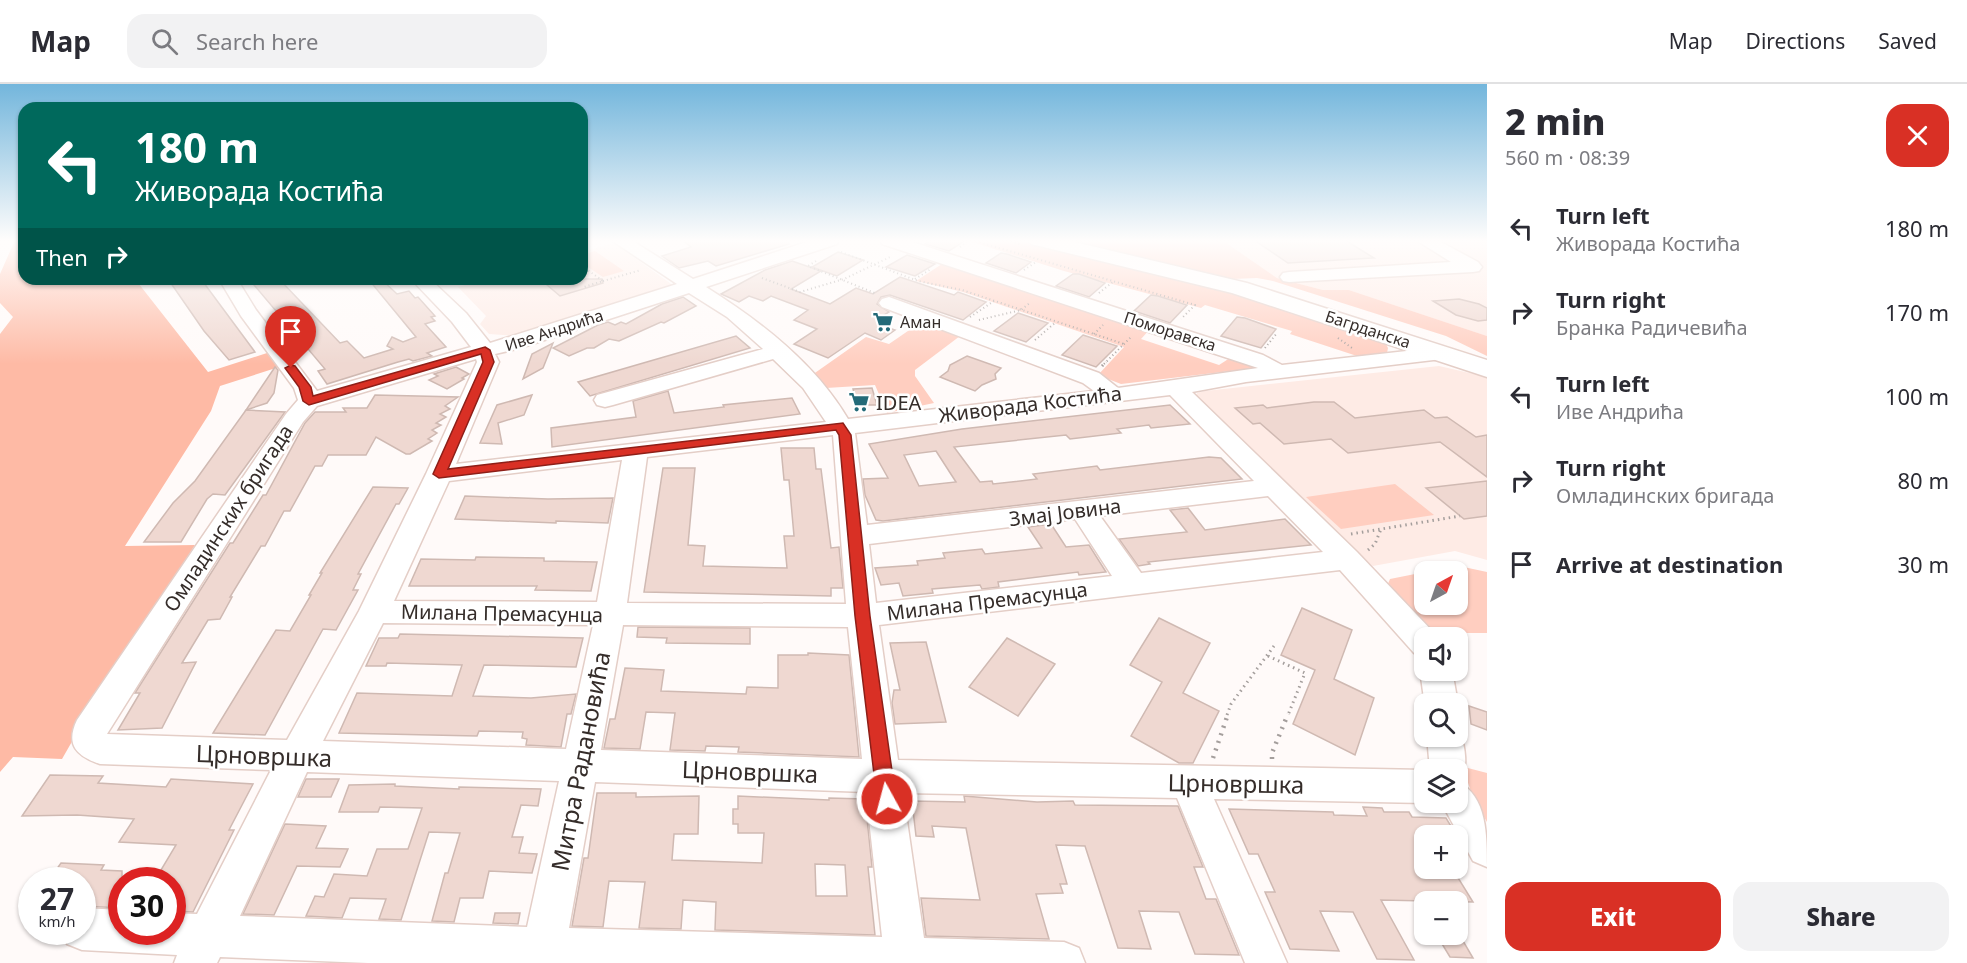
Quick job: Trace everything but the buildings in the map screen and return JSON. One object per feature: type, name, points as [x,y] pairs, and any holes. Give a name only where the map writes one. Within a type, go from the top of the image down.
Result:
[{"type":"main road","name":"Багрданска","points":[[1210,281],[1239,288],[1442,352],[1487,369]]},
{"type":"street","points":[[681,281],[734,313],[778,351],[827,403],[845,435],[862,616],[906,961]]},
{"type":"street","name":"Иве Андрића","points":[[309,401],[485,350],[510,345],[704,281]]},
{"type":"street","name":"Поморавска","points":[[1015,281],[1256,359],[1270,366],[1277,373]]},
{"type":"street","points":[[232,285],[248,312],[305,387],[309,401]]},
{"type":"street","points":[[202,950],[297,756],[374,612],[439,474],[488,362],[485,350],[466,326],[426,285]]},
{"type":"street","points":[[889,303],[1091,378],[1113,394]]},
{"type":"street","points":[[605,400],[778,351]]},
{"type":"street","name":"Живорада Костића","points":[[439,474],[1175,388],[1442,352]]},
{"type":"street","points":[[1175,388],[1275,487],[1346,547],[1414,630]]},
{"type":"street","name":"Омладинских бригада","points":[[89,730],[287,428],[309,401]]},
{"type":"street","name":"Митра Радановића","points":[[542,956],[578,766],[610,615],[636,451]]},
{"type":"street","name":"Змај Јовина","points":[[855,536],[1275,487]]},
{"type":"street","points":[[1083,511],[1133,584]]},
{"type":"street","name":"Милана Премасунца","points":[[374,612],[862,616],[1133,584],[1346,547]]},
{"type":"street","name":"Црновршка","points":[[89,730],[90,742],[100,749],[884,776],[1414,786]]},
{"type":"street","points":[[1197,783],[1266,963]]},
{"type":"street","points":[[1466,813],[1487,848]]},
{"type":"street","points":[[181,945],[202,950],[1064,963]]},
{"type":"path","points":[[584,287],[603,281]]},
{"type":"path","points":[[772,281],[800,292],[837,281]]},
{"type":"path","points":[[849,281],[893,300],[889,303]]},
{"type":"path","points":[[918,281],[962,290],[1124,344]]},
{"type":"path","points":[[1110,281],[1196,305],[1169,331]]},
{"type":"path","points":[[994,301],[965,321],[1021,310]]},
{"type":"path","points":[[1022,352],[1056,322]]},
{"type":"path","points":[[1091,378],[1145,323]]},
{"type":"path","points":[[1346,547],[1381,529],[1460,516]]},
{"type":"path","points":[[1346,547],[1376,544],[1381,529]]},
{"type":"path","points":[[1197,783],[1231,704],[1274,646]]},
{"type":"path","points":[[1268,656],[1305,674],[1272,753],[1274,783]]},
{"type":"shaded area","points":[[0,281],[18,281],[18,285],[140,285],[208,372],[267,353],[279,367],[220,386],[211,411],[125,546],[195,545],[94,703],[62,759],[13,757],[0,772],[0,334],[13,317],[0,303]]},
{"type":"shaded area","points":[[588,281],[667,281],[674,286],[515,336],[489,334],[480,324],[486,316],[458,287],[465,285],[588,285]]},
{"type":"shaded area","points":[[916,281],[1004,281],[1151,328],[1141,339],[1219,365],[1233,356],[1258,366],[1121,384],[1098,375],[1124,347],[963,292]]},
{"type":"shaded area","points":[[1101,281],[1196,281],[1234,290],[1384,340],[1388,348],[1387,353],[1357,356],[1290,334],[1292,331],[1205,305],[1201,308]]},
{"type":"shaded area","points":[[1273,281],[1289,281],[1323,290],[1349,290],[1487,336],[1487,356],[1446,336]]},
{"type":"shaded area","points":[[1289,281],[1487,281],[1487,336],[1349,290],[1323,290]]},
{"type":"shaded area","points":[[921,322],[960,336],[915,370],[915,376],[934,403],[887,413],[875,385],[826,388],[812,375],[866,337],[889,344]]},
{"type":"shaded area","points":[[1439,366],[1487,377],[1487,560],[1455,551],[1373,566],[1351,549],[1295,490],[1196,398],[1197,393],[1205,391]]},
{"type":"shaded area","points":[[1395,484],[1434,515],[1341,529],[1306,497]]},
{"type":"shaded area","points":[[1468,568],[1487,572],[1487,633],[1468,633],[1468,627],[1425,627],[1414,615],[1468,615]]},
{"type":"shaded area","points":[[1414,574],[1414,615],[1387,586],[1390,579]]},
{"type":"shaded area","points":[[1468,768],[1487,773],[1487,822],[1479,809],[1468,782]]},
{"type":"place","name":"Аман","points":[[883,322]]},
{"type":"place","name":"IDEA","points":[[859,402]]},
{"type":"route","points":[[291,368],[305,387],[309,401],[485,350],[488,362],[439,474],[839,426],[845,435],[862,616],[887,799]]}]
